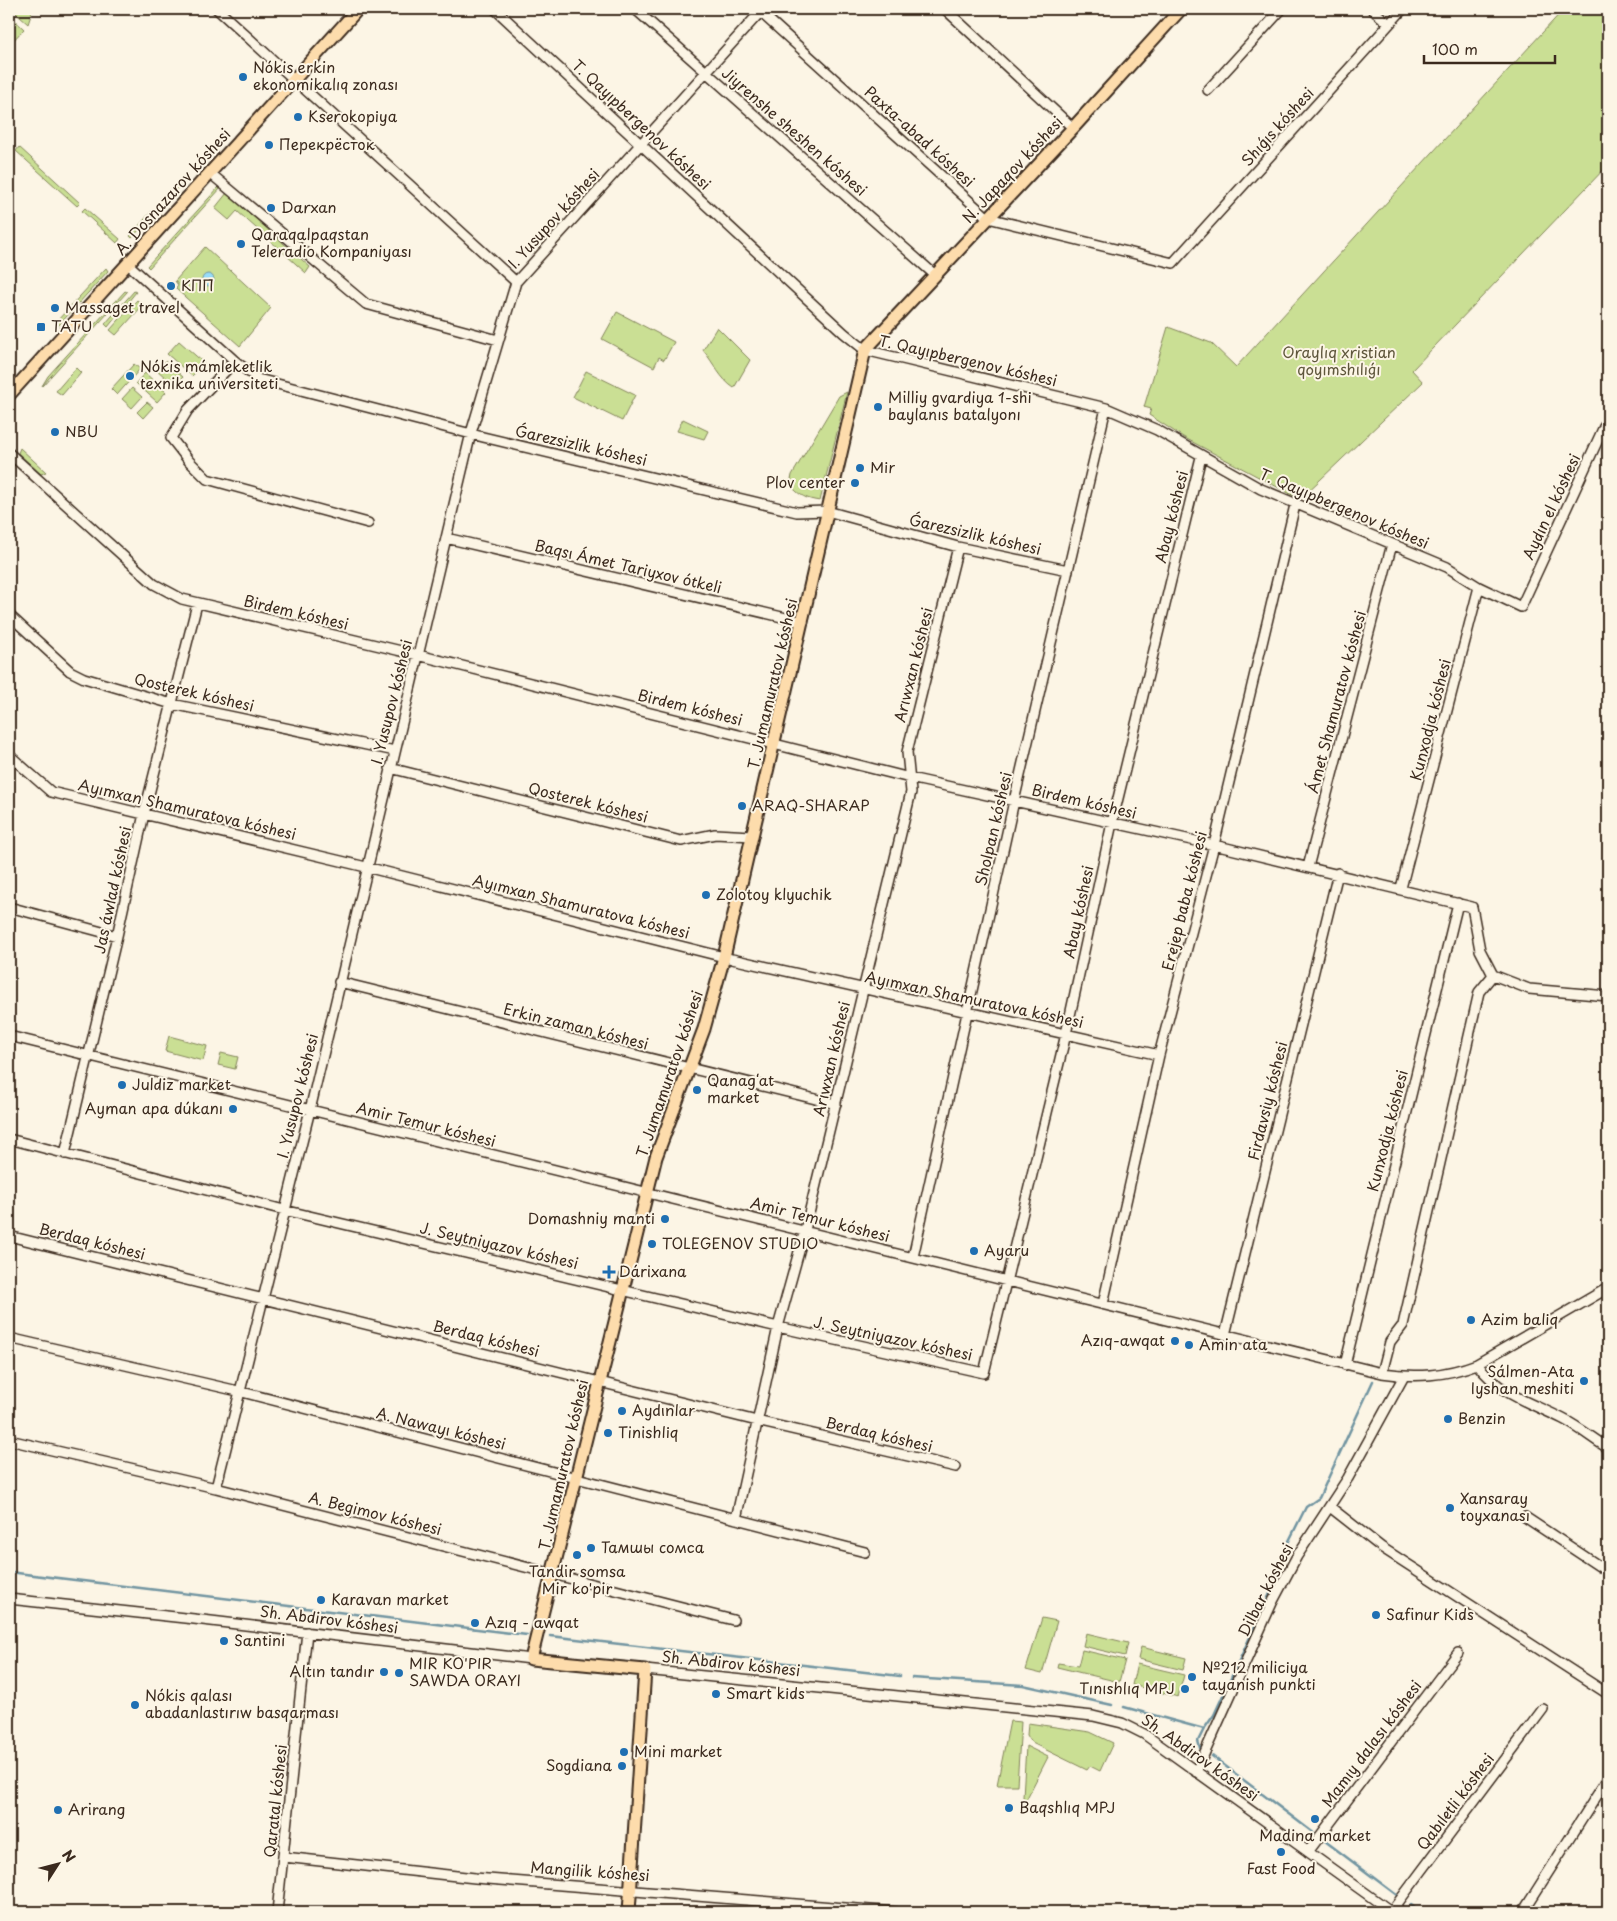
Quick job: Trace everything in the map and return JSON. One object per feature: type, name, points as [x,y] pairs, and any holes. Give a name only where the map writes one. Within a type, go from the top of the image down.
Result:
[{"type":"main road","name":"A. Dosnazarov kóshesi","points":[[9,395],[358,9]]},
{"type":"main road","name":"N. Japaqov kóshesi","points":[[865,350],[1073,128],[1181,9]]},
{"type":"main road","name":"T. Jumamuratov kóshesi","points":[[531,1659],[656,1156],[704,1029],[724,957],[865,350]]},
{"type":"main road","name":"Sh. Abdirov kóshesi","points":[[531,1659],[645,1670]]},
{"type":"main road","points":[[629,1912],[645,1670]]},
{"type":"street","points":[[217,9],[516,282]]},
{"type":"street","name":"T. Qayıpbergenov kóshesi","points":[[495,9],[844,333],[865,350],[1106,408],[1157,430],[1201,456],[1295,505],[1447,568],[1479,587],[1520,607]]},
{"type":"street","name":"Jiyrenshe sheshen kóshesi","points":[[635,9],[935,275]]},
{"type":"street","points":[[945,9],[1073,128]]},
{"type":"street","points":[[1208,90],[1282,9]]},
{"type":"street","points":[[1372,9],[1389,24]]},
{"type":"street","name":"Shıǵıs kóshesi","points":[[1173,263],[1403,9]]},
{"type":"street","name":"I. Yusupov kóshesi","points":[[216,1488],[238,1391],[310,1110],[366,867],[472,433],[516,282],[760,10]]},
{"type":"street","name":"Paxta-abad kóshesi","points":[[760,10],[988,218],[1173,263]]},
{"type":"street","points":[[210,173],[366,304],[498,340]]},
{"type":"street","name":"Ǵarezsizlik kóshesi","points":[[128,264],[235,361],[258,379],[797,512],[827,511],[958,547],[1068,570]]},
{"type":"street","points":[[235,361],[188,410],[171,438],[189,461],[207,479],[368,523]]},
{"type":"street","name":"Sholpan kóshesi","points":[[913,1257],[1014,801],[1106,408]]},
{"type":"street","name":"Aydın el kóshesi","points":[[1520,607],[1608,418]]},
{"type":"street","name":"Birdem kóshesi","points":[[9,453],[154,584],[167,593],[197,604],[418,655],[910,778],[1338,873],[1472,907],[1480,950],[1494,975]]},
{"type":"street","name":"Abay kóshesi","points":[[984,1373],[1066,1034],[1112,823],[1201,456]]},
{"type":"street","name":"Erejep baba kóshesi","points":[[1103,1304],[1159,1055],[1214,845],[1295,505]]},
{"type":"street","name":"Baqsı Ámet Tariyxov ótkeli","points":[[446,538],[803,622]]},
{"type":"street","name":"Ámet Shamuratov kóshesi","points":[[1308,867],[1392,544]]},
{"type":"street","name":"Arıwxan kóshesi","points":[[736,1519],[778,1327],[805,1230],[911,792],[907,752],[958,547]]},
{"type":"street","name":"Kunxodja kóshesi","points":[[1401,888],[1479,587]]},
{"type":"street","name":"Jas áwlad kóshesi","points":[[65,1154],[144,814],[197,604]]},
{"type":"street","name":"Qosterek kóshesi","points":[[9,615],[70,671],[84,678],[172,704],[395,751]]},
{"type":"street","name":"Ayımxan Shamuratova kóshesi","points":[[9,755],[51,792],[366,867],[724,957],[1159,1055]]},
{"type":"street","name":"Qosterek kóshesi","points":[[390,768],[681,841],[715,834],[752,836]]},
{"type":"street","name":"Firdavsiy kóshesi","points":[[1225,1335],[1338,873]]},
{"type":"street","name":"Kunxodja kóshesi","points":[[1345,1365],[1458,903]]},
{"type":"street","points":[[9,907],[117,936]]},
{"type":"street","points":[[1382,1373],[1390,1342],[1403,1325],[1479,992],[1494,975],[1529,989],[1608,996]]},
{"type":"street","name":"Erkin zaman kóshesi","points":[[339,982],[688,1070],[836,1104]]},
{"type":"street","name":"Amir Temur kóshesi","points":[[9,1036],[1382,1373],[1404,1376],[1428,1376],[1460,1370],[1477,1364],[1608,1288]]},
{"type":"street","name":"J. Seytniyazov kóshesi","points":[[9,1139],[284,1210],[778,1327],[984,1373]]},
{"type":"street","name":"Berdaq kóshesi","points":[[9,1236],[757,1421],[956,1467]]},
{"type":"street","name":"A. Nawayı kóshesi","points":[[9,1338],[238,1391],[864,1552]]},
{"type":"street","points":[[1477,1364],[1495,1384],[1514,1397],[1565,1420],[1608,1448]]},
{"type":"street","name":"Dilbar kóshesi","points":[[1196,1772],[1272,1602],[1298,1554],[1330,1507],[1404,1376]]},
{"type":"street","name":"A. Begimov kóshesi","points":[[9,1440],[216,1488],[733,1620]]},
{"type":"street","points":[[1330,1507],[1381,1547],[1608,1694]]},
{"type":"street","points":[[1525,1518],[1608,1572]]},
{"type":"street","name":"Sh. Abdirov kóshesi","points":[[9,1600],[307,1632],[531,1659]]},
{"type":"street","name":"Qaratal kóshesi","points":[[277,1912],[307,1632]]},
{"type":"street","name":"Mamıy dalası kóshesi","points":[[1308,1852],[1458,1653]]},
{"type":"street","name":"Sh. Abdirov kóshesi","points":[[645,1670],[1093,1716],[1122,1723],[1144,1734],[1391,1912]]},
{"type":"street","name":"Qabıletli kóshesi","points":[[1391,1912],[1543,1708]]},
{"type":"street","points":[[1523,1912],[1608,1778]]},
{"type":"street","name":"Mangilik kóshesi","points":[[284,1857],[475,1878],[630,1889],[895,1912]]},
{"type":"green space","points":[[11,9],[33,9],[28,24]]},
{"type":"green space","name":"Oraylıq xristian qoyımshılıǵı","points":[[1564,9],[1608,9],[1608,165],[1412,370],[1423,382],[1300,499],[1183,437],[1149,415],[1151,409],[1144,407],[1168,327],[1211,343],[1236,367]]},
{"type":"green space","points":[[9,15],[24,29],[9,45]]},
{"type":"green space","points":[[19,147],[80,203],[77,206],[16,151]]},
{"type":"green space","points":[[185,175],[187,177],[165,202],[163,200]]},
{"type":"green space","points":[[219,187],[221,188],[149,268],[147,266]]},
{"type":"green space","points":[[227,193],[310,267],[306,273],[237,211],[229,220],[215,208]]},
{"type":"green space","points":[[85,208],[120,239],[117,243],[82,211]]},
{"type":"green space","points":[[152,211],[154,213],[132,238],[130,236]]},
{"type":"green space","points":[[205,247],[271,308],[240,346],[176,289],[178,285],[175,281]]},
{"type":"green space","points":[[106,268],[108,271],[58,326],[55,323]]},
{"type":"green space","points":[[125,291],[127,292],[42,386],[48,376]]},
{"type":"green space","points":[[134,291],[136,292],[108,327],[105,324]]},
{"type":"green space","points":[[137,300],[143,305],[116,335],[110,330]]},
{"type":"green space","points":[[617,312],[674,342],[664,360],[659,357],[654,367],[602,339]]},
{"type":"green space","points":[[717,327],[750,360],[734,388],[721,375],[703,350]]},
{"type":"green space","points":[[179,341],[204,363],[192,376],[167,354]]},
{"type":"green space","points":[[165,361],[183,377],[175,386],[157,370]]},
{"type":"green space","points":[[134,364],[140,369],[117,395],[111,389]]},
{"type":"green space","points":[[76,368],[81,373],[62,395],[56,391]]},
{"type":"green space","points":[[586,371],[635,395],[622,421],[573,397]]},
{"type":"green space","points":[[145,373],[166,392],[157,402],[136,383]]},
{"type":"green space","points":[[132,388],[142,397],[132,408],[122,399]]},
{"type":"green space","points":[[847,392],[820,501],[807,498],[790,485],[792,475],[839,396]]},
{"type":"green space","points":[[147,402],[153,407],[143,418],[137,412]]},
{"type":"green space","points":[[683,419],[708,431],[704,439],[677,431]]},
{"type":"green space","points":[[20,448],[46,472],[41,474],[18,453]]},
{"type":"green space","points":[[169,1036],[207,1046],[203,1061],[165,1051]]},
{"type":"green space","points":[[221,1053],[238,1057],[235,1069],[218,1065]]},
{"type":"green space","points":[[1042,1618],[1057,1621],[1042,1674],[1026,1670]]},
{"type":"green space","points":[[1086,1633],[1128,1643],[1125,1656],[1083,1646]]},
{"type":"green space","points":[[1141,1647],[1186,1658],[1183,1670],[1138,1659]]},
{"type":"green space","points":[[1082,1650],[1125,1660],[1119,1682],[1057,1667],[1058,1663],[1078,1666]]},
{"type":"green space","points":[[1137,1664],[1184,1675],[1178,1697],[1132,1685]]},
{"type":"green space","points":[[1010,1721],[1021,1722],[1017,1785],[997,1785]]},
{"type":"green space","points":[[1028,1723],[1090,1732],[1113,1743],[1100,1771],[1090,1766],[1087,1770],[1032,1743],[1027,1735]]},
{"type":"green space","points":[[1026,1746],[1048,1757],[1026,1800],[1023,1797]]},
{"type":"water","points":[[210,274],[213,275],[213,285],[206,286],[203,285],[202,278],[203,275]]},
{"type":"waterway","points":[[1288,1543],[1306,1507],[1319,1498],[1373,1381]]},
{"type":"waterway","points":[[1204,1729],[1214,1715],[1280,1572],[1285,1550]]},
{"type":"waterway","points":[[9,1572],[527,1635]]},
{"type":"waterway","points":[[550,1636],[900,1676]]},
{"type":"waterway","points":[[912,1678],[1023,1685],[1112,1705]]},
{"type":"waterway","points":[[1124,1707],[1204,1729],[1198,1741],[1200,1748]]},
{"type":"waterway","points":[[1212,1756],[1315,1834]]},
{"type":"waterway","points":[[1325,1841],[1398,1896]]},
{"type":"waterway","points":[[1411,1905],[1420,1912]]},
{"type":"place","name":"Nókis erkin ekonomikalıq zonası","points":[[243,77]]},
{"type":"place","name":"Kserokopiya","points":[[298,117]]},
{"type":"place","name":"Перекрёсток","points":[[269,145]]},
{"type":"place","name":"Darxan","points":[[271,208]]},
{"type":"place","name":"Qaraqalpaqstan Teleradio Kompaniyası","points":[[241,244]]},
{"type":"place","name":"КПП","points":[[171,286]]},
{"type":"place","name":"Massaget travel","points":[[55,308]]},
{"type":"place","name":"TATU","points":[[41,327]]},
{"type":"place","name":"Nókis mámleketlik texnika universiteti","points":[[130,376]]},
{"type":"place","name":"Milliy gvardiya 1-shi baylanıs batalyonı","points":[[878,407]]},
{"type":"place","name":"NBU","points":[[55,432]]},
{"type":"place","name":"Mir","points":[[860,468]]},
{"type":"place","name":"Plov center","points":[[855,483]]},
{"type":"place","name":"ARAQ-SHARAP","points":[[742,806]]},
{"type":"place","name":"Zolotoy klyuchik","points":[[706,895]]},
{"type":"place","name":"Juldiz market","points":[[122,1085]]},
{"type":"place","name":"Qanagʻat market","points":[[697,1090]]},
{"type":"place","name":"Ayman apa dúkanı","points":[[233,1109]]},
{"type":"place","name":"Domashniy manti","points":[[665,1219]]},
{"type":"place","name":"TOLEGENOV STUDIO","points":[[652,1244]]},
{"type":"place","name":"Ayaru","points":[[974,1251]]},
{"type":"place","name":"Dárixana","points":[[609,1272]]},
{"type":"place","name":"Azim baliq","points":[[1471,1320]]},
{"type":"place","name":"Azıq-awqat","points":[[1175,1341]]},
{"type":"place","name":"Amin ata","points":[[1189,1345]]},
{"type":"place","name":"Sálmen-Ata Iyshan meshiti","points":[[1584,1381]]},
{"type":"place","name":"Aydınlar","points":[[622,1411]]},
{"type":"place","name":"Benzin","points":[[1448,1419]]},
{"type":"place","name":"Tinishliq","points":[[608,1433]]},
{"type":"place","name":"Xansaray toyxanası","points":[[1450,1508]]},
{"type":"place","name":"Тамшы сомса","points":[[591,1548]]},
{"type":"place","name":"Tandir somsa Mir ko'pir","points":[[577,1555]]},
{"type":"place","name":"Karavan market","points":[[321,1600]]},
{"type":"place","name":"Safinur Kids","points":[[1376,1615]]},
{"type":"place","name":"Azıq - awqat","points":[[475,1623]]},
{"type":"place","name":"Santini","points":[[224,1641]]},
{"type":"place","name":"Altın tandır","points":[[384,1672]]},
{"type":"place","name":"MIR KO'PIR SAWDA ORAYI","points":[[399,1673]]},
{"type":"place","name":"№212 miliciya tayanish punkti","points":[[1192,1677]]},
{"type":"place","name":"Tınıshlıq MPJ","points":[[1185,1689]]},
{"type":"place","name":"Smart kids","points":[[716,1694]]},
{"type":"place","name":"Nókis qalası abadanlastırıw basqarması","points":[[135,1705]]},
{"type":"place","name":"Mini market","points":[[624,1752]]},
{"type":"place","name":"Sogdiana","points":[[622,1766]]},
{"type":"place","name":"Baqshlıq MPJ","points":[[1009,1808]]},
{"type":"place","name":"Arirang","points":[[58,1810]]},
{"type":"place","name":"Madina market","points":[[1315,1819]]},
{"type":"place","name":"Fast Food","points":[[1281,1852]]}]
